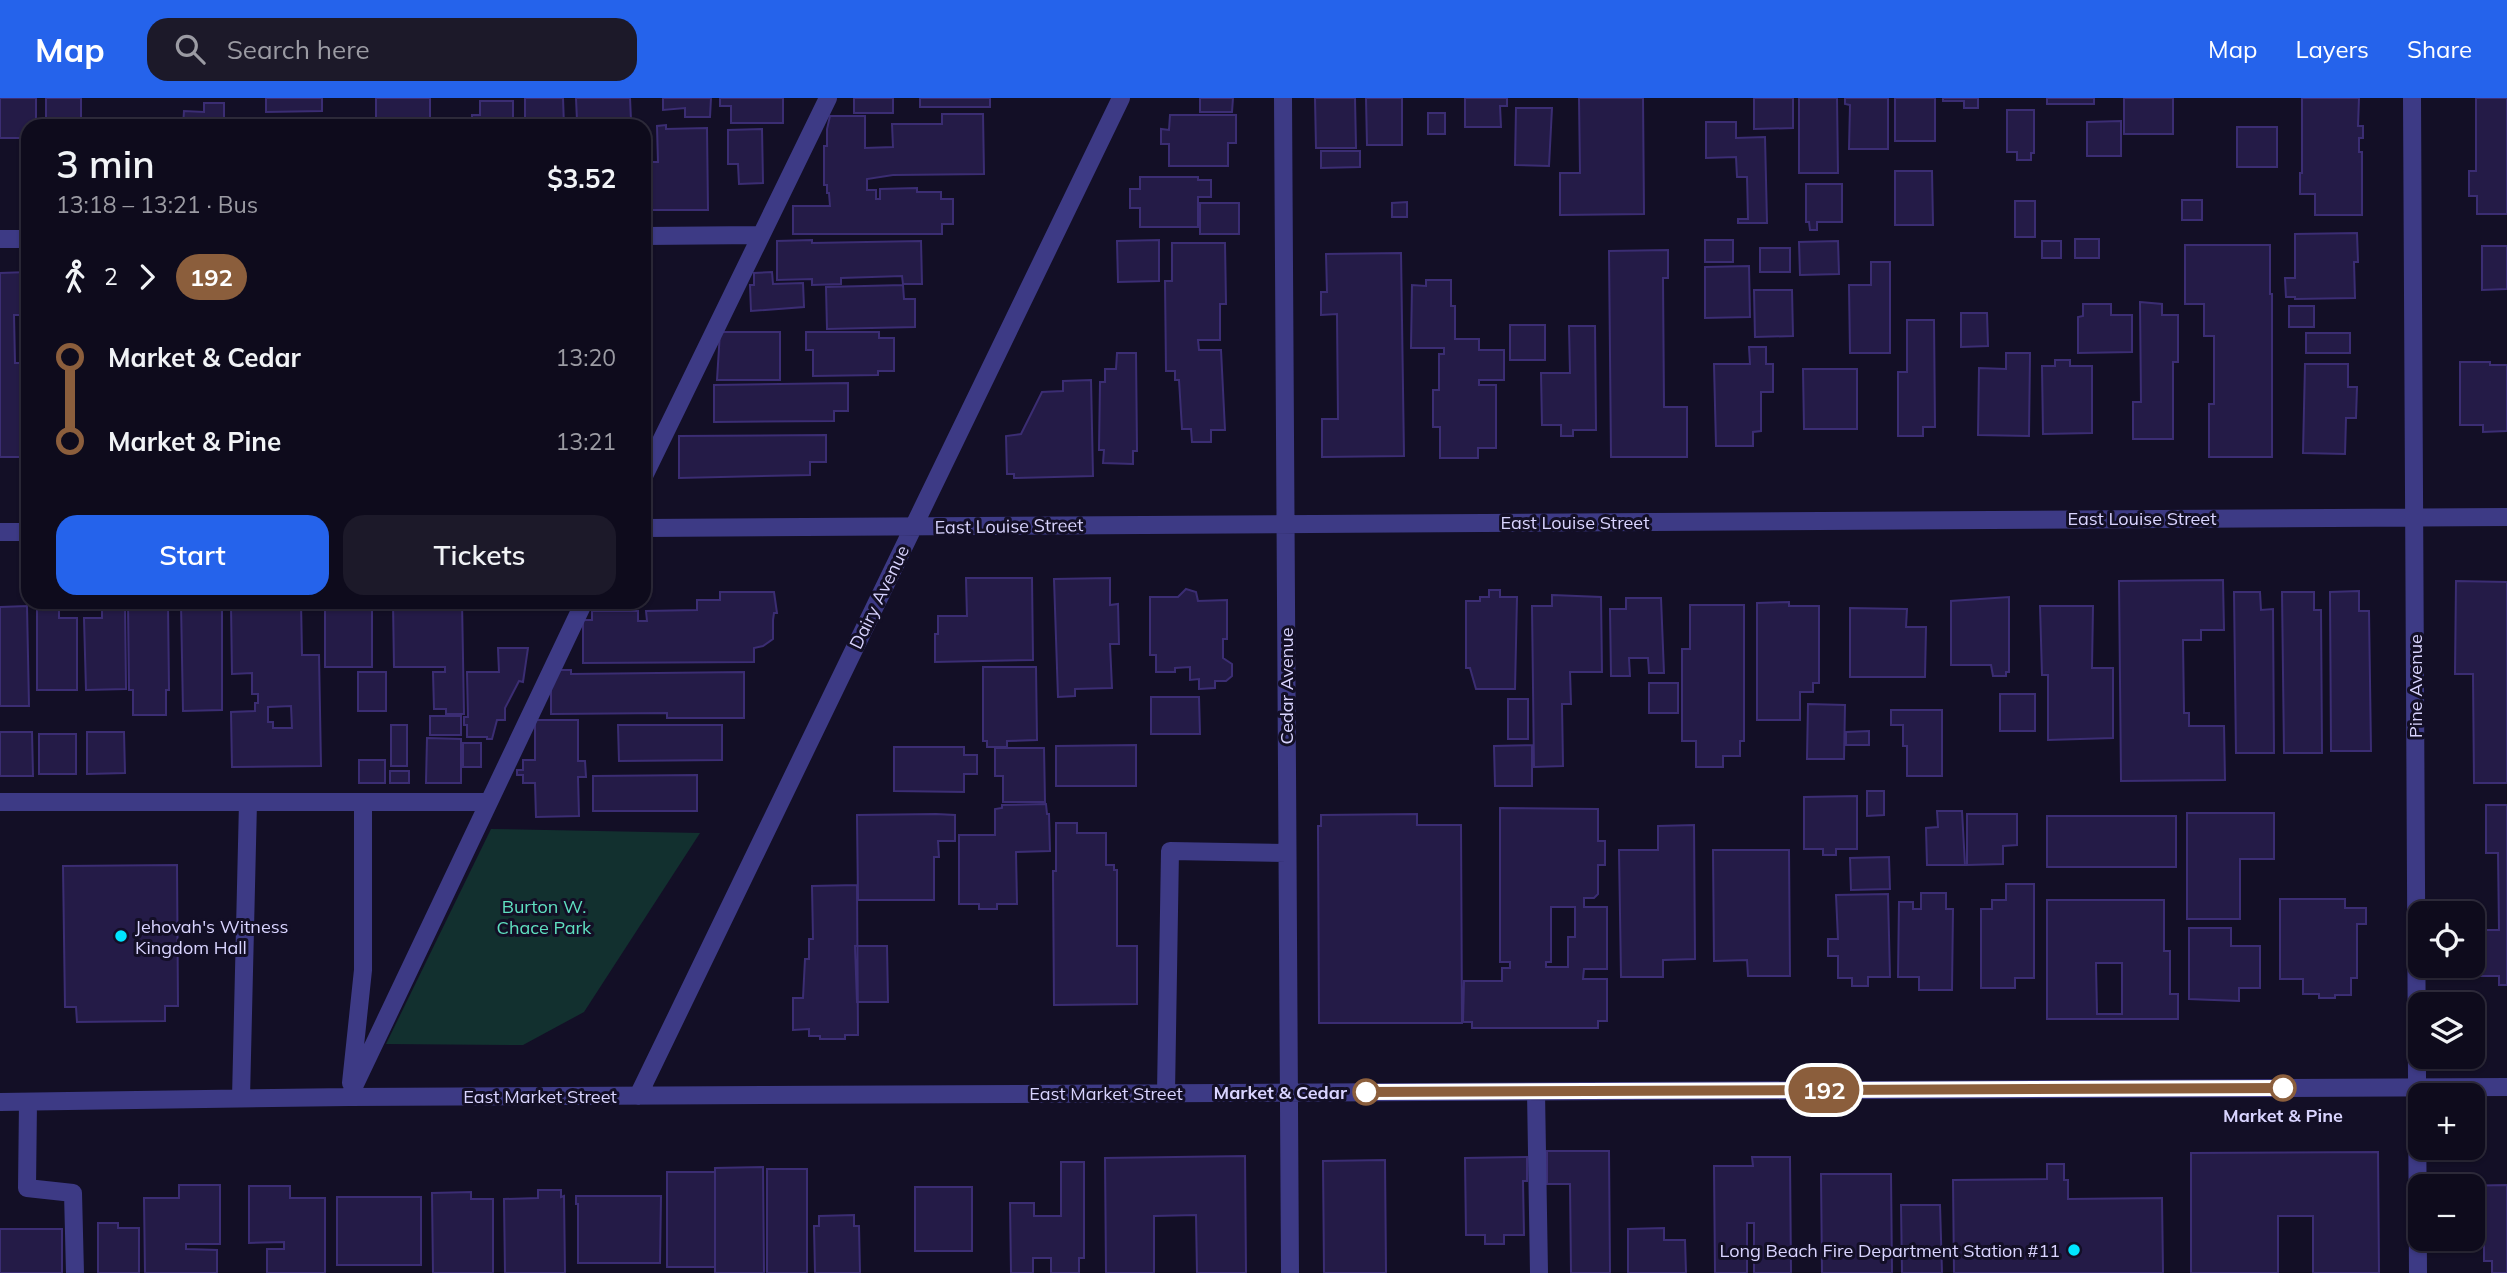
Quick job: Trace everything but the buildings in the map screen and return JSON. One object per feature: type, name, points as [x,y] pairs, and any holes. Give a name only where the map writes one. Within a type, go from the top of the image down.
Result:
[{"type":"street","points":[[651,462],[828,98]]},
{"type":"street","name":"Dairy Avenue","points":[[638,1096],[1121,98]]},
{"type":"street","name":"Cedar Avenue","points":[[1283,98],[1290,1273]]},
{"type":"street","name":"Pine Avenue","points":[[2412,98],[2417,1083]]},
{"type":"street","points":[[651,236],[761,235]]},
{"type":"street","points":[[0,239],[21,239]]},
{"type":"street","name":"East Louise Street","points":[[651,528],[2507,517]]},
{"type":"street","points":[[0,532],[21,532]]},
{"type":"street","points":[[349,1097],[581,609]]},
{"type":"street","points":[[0,802],[489,802]]},
{"type":"street","points":[[241,1098],[248,802]]},
{"type":"street","points":[[349,1097],[363,970],[363,802]]},
{"type":"street","points":[[1166,1093],[1170,851],[1287,853]]},
{"type":"street","name":"East Market Street","points":[[0,1102],[349,1097],[2408,1087]]},
{"type":"street","name":"East Market Street","points":[[2485,1087],[2507,1087]]},
{"type":"street","points":[[1536,1092],[1539,1273]]},
{"type":"street","points":[[28,1102],[27,1188],[73,1193],[75,1273]]},
{"type":"street","name":"Pine Avenue","points":[[2417,1160],[2418,1273]]},
{"type":"green space","name":"Burton W. Chace Park","points":[[491,829],[700,833],[584,1012],[523,1045],[386,1044]]},
{"type":"bus line","name":"192","points":[[1366,1092],[2283,1088]]},
{"type":"place","name":"Jehovah's Witness Kingdom Hall","points":[[121,936]]},
{"type":"place","name":"Market & Pine","points":[[2283,1088]]},
{"type":"place","name":"Market & Cedar","points":[[1366,1092]]},
{"type":"place","name":"Long Beach Fire Department Station #11","points":[[2074,1250]]}]
